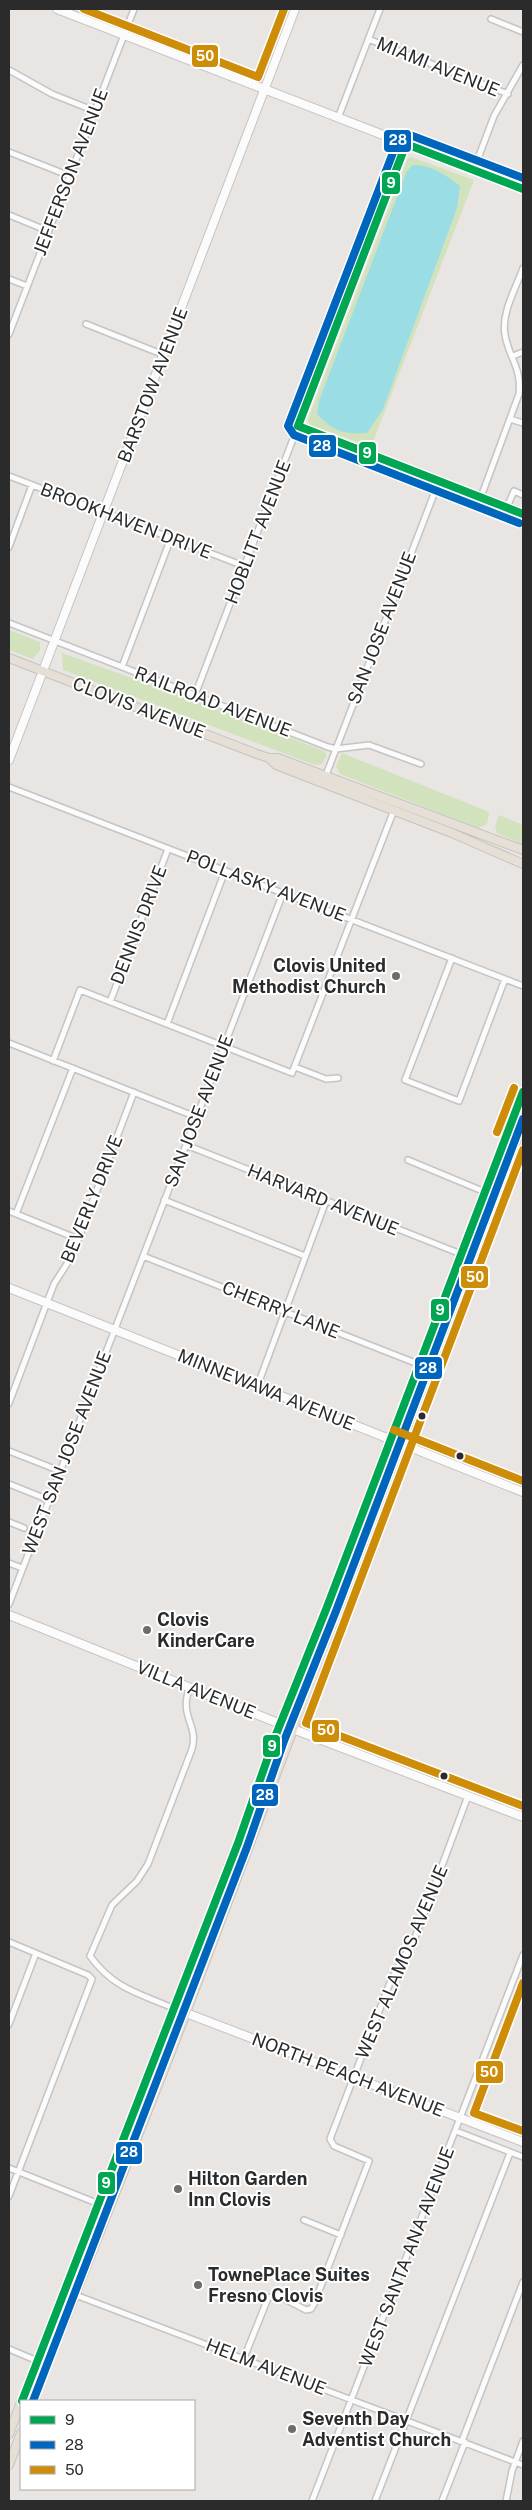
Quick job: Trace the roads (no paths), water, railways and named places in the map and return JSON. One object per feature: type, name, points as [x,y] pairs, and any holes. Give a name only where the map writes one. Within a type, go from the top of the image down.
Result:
[{"type":"main road","points":[[57,9],[523,189]]},
{"type":"main road","name":"BARSTOW AVENUE","points":[[9,760],[295,9]]},
{"type":"main road","name":"CLOVIS AVENUE","points":[[9,658],[269,758],[278,758],[394,810],[523,864]]},
{"type":"main road","name":"CLOVIS AVENUE","points":[[269,758],[276,765],[326,780]]},
{"type":"main road","points":[[326,780],[383,796],[523,850]]},
{"type":"main road","points":[[394,810],[400,808],[424,818],[452,823]]},
{"type":"main road","points":[[22,2400],[523,1092]]},
{"type":"main road","points":[[33,2400],[186,2014],[220,1919],[523,1122]]},
{"type":"main road","points":[[473,1255],[469,1248],[480,1219],[485,1192]]},
{"type":"main road","points":[[461,1254],[465,1258],[459,1276],[463,1282]]},
{"type":"main road","name":"MINNEWAWA AVENUE","points":[[9,1288],[523,1492]]},
{"type":"main road","points":[[347,1586],[344,1578],[361,1530],[359,1521]]},
{"type":"main road","points":[[326,1640],[324,1632],[339,1592],[335,1586]]},
{"type":"main road","name":"VILLA AVENUE","points":[[9,1615],[293,1729],[523,1817]]},
{"type":"main road","points":[[220,1919],[218,1911],[231,1876],[228,1866]]},
{"type":"main road","name":"NORTH PEACH AVENUE","points":[[173,2008],[523,2142]]},
{"type":"main road","points":[[9,2434],[20,2405]]},
{"type":"main road","points":[[9,2465],[20,2436]]},
{"type":"street","name":"JEFFERSON AVENUE","points":[[9,334],[134,9]]},
{"type":"street","points":[[338,119],[380,9]]},
{"type":"street","points":[[491,19],[523,32]]},
{"type":"street","name":"MIAMI AVENUE","points":[[368,39],[508,94]]},
{"type":"street","points":[[474,169],[494,116],[523,65]]},
{"type":"street","points":[[9,70],[52,94],[95,111]]},
{"type":"street","name":"HOBLITT AVENUE","points":[[195,695],[406,144]]},
{"type":"street","points":[[9,152],[70,176]]},
{"type":"street","points":[[9,216],[48,231]]},
{"type":"street","points":[[481,497],[510,419],[520,386],[520,377],[507,343],[504,325],[523,268]]},
{"type":"street","points":[[9,279],[27,286]]},
{"type":"street","points":[[86,324],[164,355]]},
{"type":"street","points":[[513,356],[523,352]]},
{"type":"street","points":[[510,419],[523,423]]},
{"type":"street","points":[[298,426],[523,514]]},
{"type":"street","name":"BROOKHAVEN DRIVE","points":[[9,476],[244,566]]},
{"type":"street","name":"SAN JOSE AVENUE","points":[[326,780],[336,749],[439,481]]},
{"type":"street","points":[[9,547],[32,486]]},
{"type":"street","points":[[507,507],[514,491],[523,495]]},
{"type":"street","points":[[122,667],[171,538]]},
{"type":"street","name":"RAILROAD AVENUE","points":[[9,623],[336,749],[369,745],[421,764]]},
{"type":"street","name":"POLLASKY AVENUE","points":[[9,787],[523,986]]},
{"type":"street","points":[[53,1060],[80,990],[292,1073],[394,810]]},
{"type":"street","name":"DENNIS DRIVE","points":[[110,1002],[168,848]]},
{"type":"street","points":[[166,1024],[225,870]]},
{"type":"street","name":"SAN JOSE AVENUE","points":[[114,1330],[283,893]]},
{"type":"street","points":[[452,958],[405,1080],[458,1102],[505,979]]},
{"type":"street","points":[[9,1051],[10,1044],[196,1117]]},
{"type":"street","points":[[295,1067],[326,1079],[338,1078]]},
{"type":"street","points":[[16,1214],[72,1068]]},
{"type":"street","name":"BEVERLY DRIVE","points":[[9,1403],[47,1303],[78,1239],[134,1092]]},
{"type":"street","name":"HARVARD AVENUE","points":[[186,1145],[461,1254]]},
{"type":"street","points":[[499,1155],[523,1164]]},
{"type":"street","points":[[408,1160],[485,1192]]},
{"type":"street","points":[[164,1200],[306,1256]]},
{"type":"street","points":[[257,1387],[326,1201]]},
{"type":"street","points":[[9,1211],[78,1239]]},
{"type":"street","name":"CHERRY LANE","points":[[143,1256],[418,1364]]},
{"type":"street","name":"WEST SAN JOSE AVENUE","points":[[9,1604],[114,1330]]},
{"type":"street","points":[[9,1451],[60,1471]]},
{"type":"street","points":[[9,1484],[49,1500]]},
{"type":"street","points":[[9,1522],[24,1528]]},
{"type":"street","points":[[9,1563],[22,1568]]},
{"type":"street","points":[[173,2008],[118,1985],[104,1973],[90,1956],[112,1905],[137,1881],[148,1864],[192,1750],[194,1738],[184,1705],[190,1688]]},
{"type":"street","name":"WEST ALAMOS AVENUE","points":[[244,2358],[268,2298],[277,2296],[302,2308],[311,2309],[341,2235],[369,2161],[330,2143],[330,2138],[391,1980],[416,1935],[468,1796]]},
{"type":"street","points":[[9,1942],[92,1979],[9,2196]]},
{"type":"street","points":[[9,2024],[36,1954]]},
{"type":"street","name":"WEST SANTA ANA AVENUE","points":[[312,2501],[523,1955]]},
{"type":"street","points":[[456,2131],[523,2157]]},
{"type":"street","points":[[375,2501],[510,2153]]},
{"type":"street","points":[[9,2168],[109,2208]]},
{"type":"street","points":[[304,2220],[341,2235]]},
{"type":"street","points":[[442,2501],[523,2282]]},
{"type":"street","name":"HELM AVENUE","points":[[65,2290],[523,2464]]},
{"type":"street","points":[[9,2349],[47,2365]]},
{"type":"street","points":[[506,2501],[515,2462],[523,2441]]},
{"type":"water","points":[[413,165],[433,169],[460,186],[457,208],[383,409],[367,433],[339,431],[317,414],[319,401],[407,171]]},
{"type":"place","name":"Clovis United Methodist Church","points":[[396,976]]},
{"type":"place","name":"Clovis KinderCare","points":[[147,1630]]},
{"type":"place","name":"Hilton Garden Inn Clovis","points":[[178,2189]]},
{"type":"place","name":"TownePlace Suites Fresno Clovis","points":[[198,2285]]},
{"type":"place","name":"Seventh Day Adventist Church","points":[[292,2429]]}]
